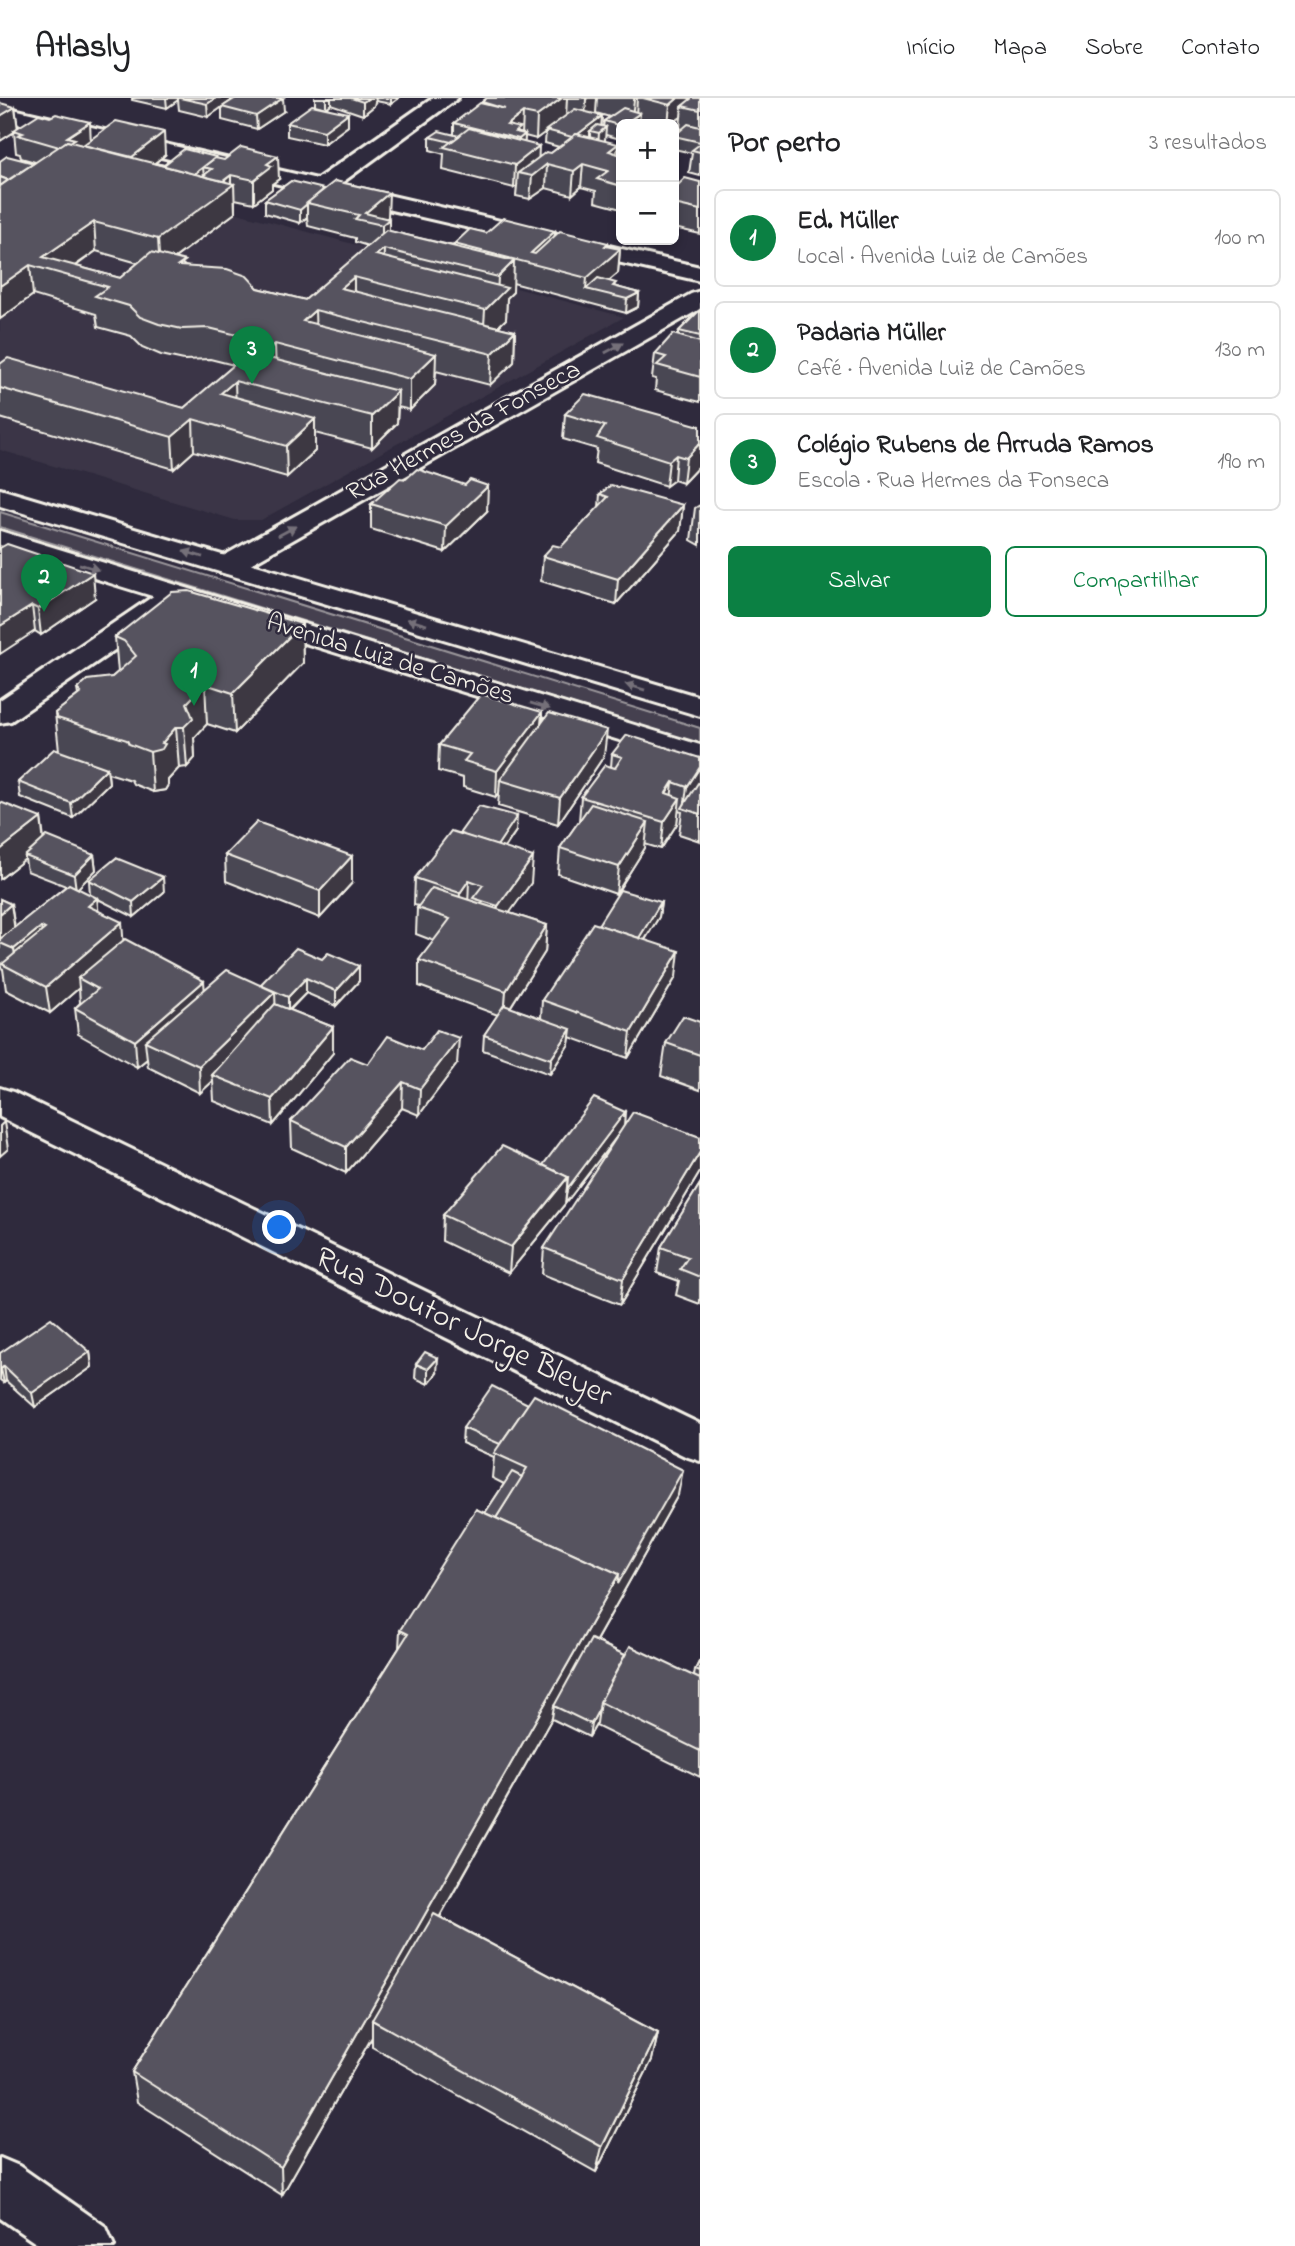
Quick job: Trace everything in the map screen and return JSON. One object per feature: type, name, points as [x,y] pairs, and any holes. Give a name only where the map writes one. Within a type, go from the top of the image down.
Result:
[{"type":"street","points":[[321,187],[447,98]]},
{"type":"street","points":[[0,113],[700,275]]},
{"type":"street","name":"Rua Hermes da Fonseca","points":[[228,565],[700,299]]},
{"type":"street","name":"Avenida Luiz de Camões","points":[[0,497],[700,706]]},
{"type":"street","name":"Avenida Luiz de Camões","points":[[0,540],[700,755]]},
{"type":"street","points":[[0,714],[177,594]]},
{"type":"street","name":"Rua Doutor Jorge Bleyer","points":[[0,1101],[700,1444]]},
{"type":"street","points":[[0,2185],[87,2246]]},
{"type":"shaded area","points":[[70,168],[624,317],[261,520],[235,520],[0,450],[0,216]]},
{"type":"shaded area","points":[[0,512],[700,728],[700,744],[0,527]]},
{"type":"building","points":[[180,98],[216,98],[207,104]]},
{"type":"building","points":[[236,98],[283,98],[256,116],[222,107]]},
{"type":"building","points":[[351,98],[369,98],[363,102]]},
{"type":"building","points":[[487,98],[562,98],[537,116],[523,113],[507,125],[520,128],[515,132],[525,134],[519,139],[454,123],[480,103],[505,109],[482,102]]},
{"type":"building","points":[[643,98],[678,98],[670,105]]},
{"type":"building","points":[[692,98],[700,98],[700,110],[682,106]]},
{"type":"building","points":[[0,103],[15,107],[0,116]]},
{"type":"building","points":[[312,105],[348,113],[324,131],[287,123]]},
{"type":"building","points":[[623,108],[640,113],[631,119],[616,119],[616,125],[604,121]]},
{"type":"building","points":[[575,109],[602,116],[572,137],[546,130]]},
{"type":"building","points":[[39,114],[50,117],[56,114],[90,122],[67,137],[75,139],[59,147],[18,135],[23,133],[14,130]]},
{"type":"building","points":[[116,121],[164,132],[132,157],[83,145]]},
{"type":"building","points":[[688,124],[700,127],[700,142],[679,137],[679,132]]},
{"type":"building","points":[[597,125],[606,127],[599,133],[590,131]]},
{"type":"building","points":[[469,128],[539,146],[515,165],[444,147]]},
{"type":"building","points":[[439,131],[459,136],[451,142],[430,137]]},
{"type":"building","points":[[576,134],[616,144],[609,151],[616,153],[616,185],[597,179],[608,171],[583,164],[574,171],[547,164],[532,176],[518,173],[546,152],[551,153]]},
{"type":"building","points":[[67,141],[234,184],[158,239],[94,222],[43,257],[120,278],[151,252],[185,261],[178,266],[227,269],[247,276],[258,288],[305,300],[386,230],[514,261],[498,277],[384,249],[376,255],[507,288],[485,310],[354,277],[341,288],[515,331],[492,354],[315,310],[303,321],[436,354],[410,379],[275,344],[261,356],[398,391],[372,416],[235,381],[221,393],[315,419],[286,446],[193,419],[172,437],[0,388],[0,364],[8,358],[184,408],[262,341],[209,328],[182,329],[159,324],[140,317],[129,306],[95,296],[108,287],[30,265],[0,286],[0,186]]},
{"type":"building","points":[[700,144],[700,152],[692,150]]},
{"type":"building","points":[[241,147],[278,156],[267,164],[272,166],[254,180],[231,175],[223,181],[203,176],[212,169],[203,167],[215,158],[224,160]]},
{"type":"building","points":[[184,149],[216,157],[194,174],[154,163],[164,165]]},
{"type":"building","points":[[7,156],[34,163],[8,180],[0,177],[0,161]]},
{"type":"building","points":[[0,177],[8,180],[0,186]]},
{"type":"building","points":[[685,178],[700,182],[700,210],[679,205],[679,184]]},
{"type":"building","points":[[291,181],[324,189],[300,210],[265,200]]},
{"type":"building","points":[[335,181],[389,193],[365,213],[389,219],[382,225],[355,219],[359,215],[307,203]]},
{"type":"building","points":[[503,218],[555,231],[531,253],[535,254],[560,231],[608,243],[605,246],[620,249],[587,278],[454,244],[470,229],[486,233]]},
{"type":"building","points":[[598,278],[616,283],[613,286],[639,293],[627,299],[586,289]]},
{"type":"building","points":[[700,310],[700,336],[679,331]]},
{"type":"building","points":[[673,334],[700,342],[700,377],[657,365],[666,357],[655,354]]},
{"type":"building","points":[[585,394],[700,426],[700,443],[686,458],[676,455],[669,461],[597,438],[605,426],[565,414]]},
{"type":"building","points":[[417,469],[465,485],[470,480],[488,486],[446,526],[371,504],[400,478],[406,479]]},
{"type":"building","points":[[611,485],[683,505],[618,579],[543,556],[553,545],[561,547],[608,497],[600,494]]},
{"type":"building","points":[[7,544],[93,573],[38,609],[32,606],[0,626],[0,548]]},
{"type":"building","points":[[189,591],[302,624],[233,693],[205,684],[187,703],[193,718],[184,727],[176,727],[162,743],[165,744],[162,749],[150,752],[129,744],[127,740],[57,718],[55,713],[81,693],[77,689],[87,680],[112,677],[136,656],[124,641],[115,637],[172,592]]},
{"type":"building","points":[[481,694],[542,712],[497,771],[464,761],[470,754],[439,745]]},
{"type":"building","points":[[549,713],[607,730],[560,798],[500,780]]},
{"type":"building","points":[[627,735],[700,758],[700,767],[687,787],[673,782],[666,793],[680,798],[664,822],[581,797],[605,765],[615,768],[622,757],[612,754]]},
{"type":"building","points":[[54,749],[107,768],[71,803],[18,782]]},
{"type":"building","points":[[698,783],[700,784],[700,814],[682,808]]},
{"type":"building","points":[[0,802],[41,818],[0,850]]},
{"type":"building","points":[[591,804],[648,822],[619,867],[560,848]]},
{"type":"building","points":[[479,806],[517,816],[497,846],[459,834]]},
{"type":"building","points":[[257,822],[352,856],[320,891],[225,855]]},
{"type":"building","points":[[451,831],[533,857],[498,906],[473,898],[483,885],[469,880],[460,893],[415,878]]},
{"type":"building","points":[[47,836],[94,855],[74,875],[25,856]]},
{"type":"building","points":[[116,858],[163,877],[133,902],[89,880]]},
{"type":"building","points":[[69,884],[97,898],[88,906],[122,922],[46,987],[2,964],[45,929],[41,927],[14,949],[0,943],[0,939]]},
{"type":"building","points":[[432,888],[547,925],[506,991],[419,960],[450,919],[417,908]]},
{"type":"building","points":[[620,890],[661,902],[639,938],[598,925]]},
{"type":"building","points":[[0,899],[11,904],[0,914]]},
{"type":"building","points":[[593,923],[679,951],[631,1032],[542,1000]]},
{"type":"building","points":[[125,939],[204,981],[135,1041],[75,1008],[98,989],[78,978]]},
{"type":"building","points":[[296,948],[322,959],[328,953],[359,966],[336,991],[306,978],[288,997],[260,985]]},
{"type":"building","points":[[227,970],[275,992],[199,1066],[145,1041]]},
{"type":"building","points":[[275,1004],[333,1027],[272,1099],[212,1075]]},
{"type":"building","points":[[504,1005],[571,1029],[551,1059],[484,1035]]},
{"type":"building","points":[[683,1016],[700,1022],[700,1055],[666,1043]]},
{"type":"building","points":[[437,1030],[459,1038],[420,1089],[403,1082],[346,1147],[291,1121],[350,1057],[368,1064],[388,1036],[422,1050]]},
{"type":"building","points":[[594,1098],[625,1112],[567,1189],[568,1177],[543,1165]]},
{"type":"building","points":[[633,1112],[700,1137],[700,1152],[623,1279],[544,1248]]},
{"type":"building","points":[[502,1146],[568,1177],[511,1247],[443,1215]]},
{"type":"building","points":[[700,1184],[700,1277],[680,1269],[688,1257],[661,1247]]},
{"type":"building","points":[[51,1318],[90,1352],[32,1393],[4,1366],[0,1368],[0,1353]]},
{"type":"building","points":[[425,1352],[438,1358],[428,1369],[416,1364]]},
{"type":"building","points":[[492,1386],[528,1404],[500,1444],[463,1428]]},
{"type":"building","points":[[534,1395],[683,1470],[618,1584],[619,1574],[496,1518],[527,1468],[494,1453]]},
{"type":"building","points":[[512,1472],[522,1477],[496,1518],[485,1513]]},
{"type":"building","points":[[476,1509],[619,1574],[281,2167],[132,2072],[408,1634],[400,1630]]},
{"type":"building","points":[[591,1639],[625,1655],[591,1724],[554,1706]]},
{"type":"building","points":[[630,1646],[700,1679],[700,1751],[600,1702]]},
{"type":"building","points":[[434,1914],[658,2033],[602,2147],[372,2020]]},
{"type":"place","name":"Colégio Rubens de Arruda Ramos","points":[[252,384]]},
{"type":"place","name":"Padaria Müller","points":[[44,612]]},
{"type":"place","name":"Ed. Müller","points":[[194,706]]}]
